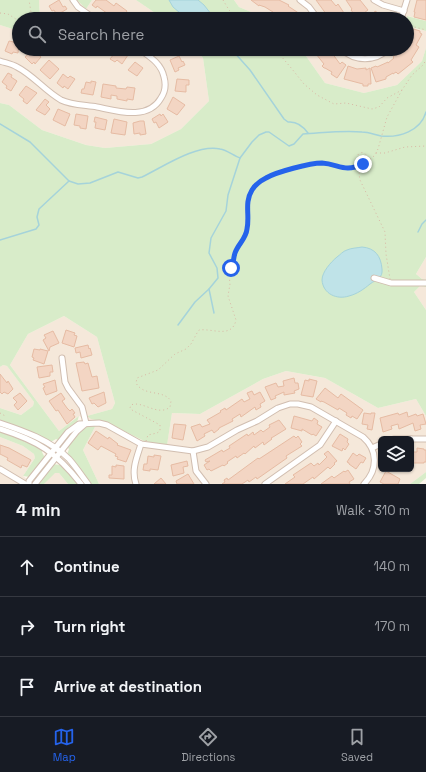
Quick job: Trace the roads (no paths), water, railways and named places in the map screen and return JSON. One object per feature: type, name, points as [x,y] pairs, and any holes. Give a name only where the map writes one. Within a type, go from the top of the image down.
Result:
[{"type":"street","points":[[73,0],[78,7],[85,12]]},
{"type":"street","points":[[300,0],[313,12]]},
{"type":"street","points":[[374,0],[383,5],[404,11],[406,0]]},
{"type":"street","points":[[0,61],[18,67],[66,102],[122,111],[138,112],[149,109],[158,102],[163,93],[165,84],[163,73],[159,65],[149,56]]},
{"type":"street","points":[[351,56],[364,59],[379,56]]},
{"type":"street","points":[[374,278],[391,283],[426,283]]},
{"type":"street","points":[[62,358],[65,382],[82,407],[86,423]]},
{"type":"street","points":[[35,484],[69,431],[79,424],[105,424],[144,443],[193,451],[208,447],[237,430],[257,421],[276,409],[290,404],[308,406],[363,437],[372,448],[375,459],[374,469],[370,478],[364,484]]},
{"type":"street","points":[[2,421],[37,437],[72,464],[88,484]]},
{"type":"street","points":[[265,484],[320,445],[336,421]]},
{"type":"street","points":[[0,429],[56,452],[81,484]]},
{"type":"street","points":[[414,439],[426,438]]},
{"type":"street","points":[[136,484],[134,468],[144,443]]},
{"type":"street","points":[[372,448],[378,445]]},
{"type":"street","points":[[193,451],[196,471],[206,484]]},
{"type":"street","points":[[29,484],[29,481],[56,452]]},
{"type":"street","points":[[0,469],[25,484]]},
{"type":"water","points":[[169,0],[198,0],[210,12],[179,12],[173,7]]},
{"type":"water","points":[[362,247],[374,251],[379,257],[382,274],[358,293],[344,297],[331,295],[323,285],[322,277],[325,271],[344,251]]},
{"type":"waterway","points":[[237,56],[250,70],[284,119],[288,122],[300,124],[308,133]]},
{"type":"waterway","points":[[178,325],[195,302],[218,278],[217,268],[209,253],[211,238],[226,211],[228,195],[240,158],[259,135],[269,132],[289,146],[294,144],[303,134],[347,131],[365,132],[381,136],[395,136],[408,132],[414,128],[423,119],[426,112]]},
{"type":"waterway","points":[[0,124],[30,142],[69,181]]},
{"type":"waterway","points":[[0,240],[36,229],[39,225],[37,217],[39,209],[69,181],[78,184],[90,183],[118,172],[138,178],[180,157],[211,148],[223,150],[240,158]]},
{"type":"waterway","points":[[418,232],[426,220]]},
{"type":"waterway","points":[[209,289],[214,313]]}]
